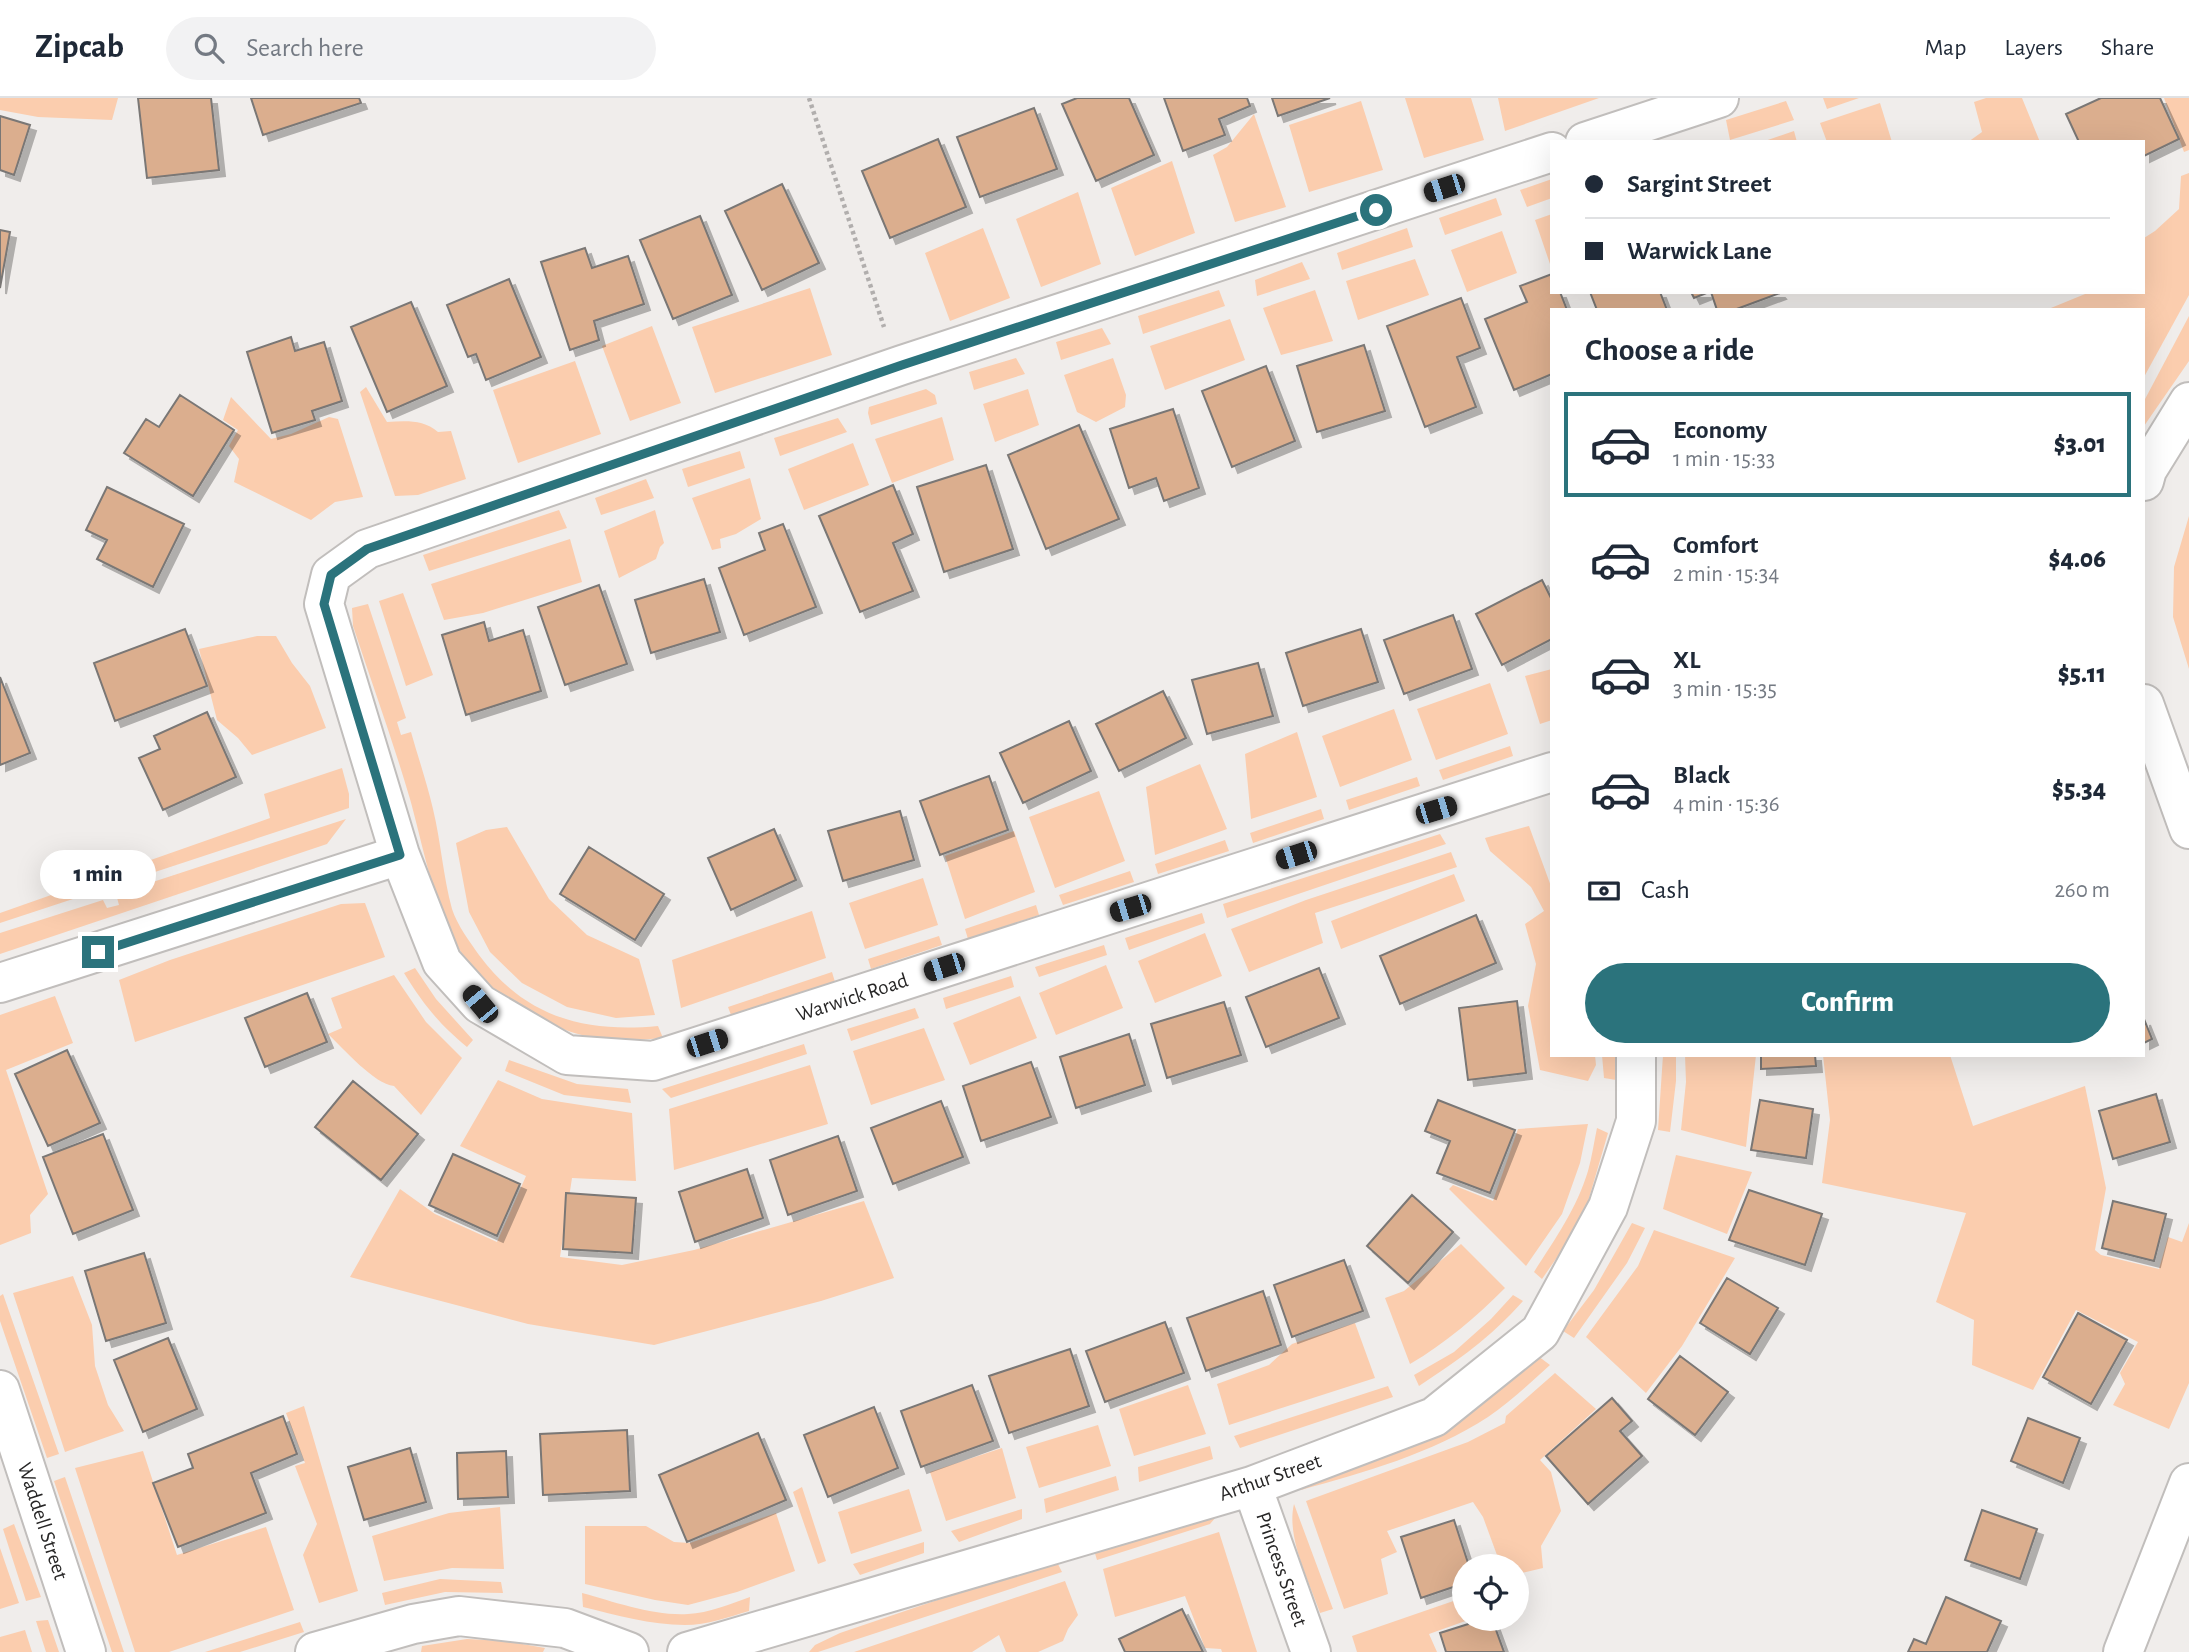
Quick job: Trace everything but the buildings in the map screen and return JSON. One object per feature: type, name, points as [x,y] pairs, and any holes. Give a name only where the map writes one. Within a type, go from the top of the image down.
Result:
[{"type":"street","points":[[1591,140],[1719,98]]},
{"type":"street","name":"Warwick Road","points":[[1550,153],[902,365],[367,549],[331,575],[324,604],[400,855],[443,962],[480,1004],[567,1055],[653,1061],[1550,773]]},
{"type":"street","points":[[2145,477],[2189,402]]},
{"type":"street","points":[[2145,707],[2189,829]]},
{"type":"street","points":[[0,983],[400,855]]},
{"type":"street","name":"Arthur Street","points":[[687,1652],[1252,1486],[1434,1417],[1539,1332],[1608,1207],[1636,1121],[1636,1057]]},
{"type":"street","name":"Waddell Street","points":[[0,1390],[86,1652]]},
{"type":"street","points":[[2123,1652],[2189,1483]]},
{"type":"street","name":"Princess Street","points":[[1252,1486],[1311,1652]]},
{"type":"street","points":[[315,1652],[402,1626],[459,1616],[565,1628],[629,1652]]},
{"type":"path","points":[[809,98],[882,324],[902,365]]},
{"type":"shaded area","points":[[0,98],[118,98],[112,120],[38,117],[0,110]]},
{"type":"shaded area","points":[[1405,98],[1471,98],[1484,140],[1424,158]]},
{"type":"shaded area","points":[[1498,98],[1599,98],[1505,131]]},
{"type":"shaded area","points":[[1823,98],[1859,98],[1827,109]]},
{"type":"shaded area","points":[[1986,98],[2022,98],[2039,140],[1971,140],[1982,132],[1974,102]]},
{"type":"shaded area","points":[[2164,98],[2189,98],[2189,150],[2184,152]]},
{"type":"shaded area","points":[[1361,101],[1383,170],[1309,192],[1289,125]]},
{"type":"shaded area","points":[[1786,101],[1794,120],[1730,140],[1726,120]]},
{"type":"shaded area","points":[[1880,103],[1891,140],[1826,140],[1820,123]]},
{"type":"shaded area","points":[[1254,114],[1286,207],[1235,222],[1213,155],[1227,147]]},
{"type":"shaded area","points":[[1794,131],[1796,140],[1768,140]]},
{"type":"shaded area","points":[[1172,161],[1195,233],[1135,256],[1111,188]]},
{"type":"shaded area","points":[[2189,173],[2189,295],[2145,375],[2145,308],[2051,308],[2085,294],[2145,294],[2145,237],[2179,209],[2181,176]]},
{"type":"shaded area","points":[[1550,180],[1550,199],[1527,207],[1520,190]]},
{"type":"shaded area","points":[[1078,192],[1101,264],[1041,287],[1016,219]]},
{"type":"shaded area","points":[[1496,198],[1502,215],[1445,235],[1439,218]]},
{"type":"shaded area","points":[[1550,215],[1550,264],[1535,220]]},
{"type":"shaded area","points":[[983,228],[1010,298],[950,321],[925,253]]},
{"type":"shaded area","points":[[1407,228],[1413,247],[1342,270],[1337,253]]},
{"type":"shaded area","points":[[1502,231],[1517,273],[1467,292],[1451,250]]},
{"type":"shaded area","points":[[1415,259],[1429,295],[1358,320],[1346,281]]},
{"type":"shaded area","points":[[1302,262],[1310,279],[1257,296],[1255,280]]},
{"type":"shaded area","points":[[810,288],[832,355],[715,393],[692,327]]},
{"type":"shaded area","points":[[1219,290],[1225,306],[1143,334],[1138,316]]},
{"type":"shaded area","points":[[1315,290],[1333,341],[1281,355],[1263,308]]},
{"type":"shaded area","points":[[2189,316],[2189,361],[2145,425],[2145,399]]},
{"type":"shaded area","points":[[1230,319],[1245,360],[1165,390],[1150,346]]},
{"type":"shaded area","points":[[652,326],[681,403],[630,421],[602,346]]},
{"type":"shaded area","points":[[1102,328],[1111,344],[1061,360],[1056,342]]},
{"type":"shaded area","points":[[1016,358],[1025,374],[974,390],[969,372]]},
{"type":"shaded area","points":[[1113,358],[1126,395],[1125,407],[1096,422],[1077,412],[1064,375]]},
{"type":"shaded area","points":[[575,361],[601,434],[518,463],[493,390]]},
{"type":"shaded area","points":[[366,387],[387,422],[414,422],[438,432],[451,431],[466,479],[418,495],[395,496],[360,392]]},
{"type":"shaded area","points":[[926,389],[935,395],[937,404],[871,425],[869,407]]},
{"type":"shaded area","points":[[1028,389],[1039,425],[995,442],[983,404]]},
{"type":"shaded area","points":[[231,397],[271,439],[291,434],[329,417],[338,419],[363,497],[335,502],[311,520],[234,482],[239,459],[229,446],[238,430],[223,420]]},
{"type":"shaded area","points":[[942,417],[954,460],[892,483],[875,439]]},
{"type":"shaded area","points":[[838,418],[847,432],[780,456],[774,438]]},
{"type":"shaded area","points":[[853,443],[869,485],[804,510],[788,469]]},
{"type":"shaded area","points":[[740,451],[745,468],[688,487],[682,469]]},
{"type":"shaded area","points":[[750,478],[761,519],[736,534],[720,539],[721,548],[712,550],[692,498]]},
{"type":"shaded area","points":[[646,479],[654,498],[601,515],[595,498]]},
{"type":"shaded area","points":[[559,510],[567,528],[429,571],[423,555]]},
{"type":"shaded area","points":[[655,510],[664,543],[656,559],[619,578],[604,531]]},
{"type":"shaded area","points":[[2189,516],[2189,669],[2173,617],[2174,567]]},
{"type":"shaded area","points":[[570,539],[582,582],[483,613],[444,620],[431,584]]},
{"type":"shaded area","points":[[403,593],[433,675],[406,686],[379,601]]},
{"type":"shaded area","points":[[368,604],[406,718],[397,722],[401,735],[411,732],[428,790],[452,909],[468,939],[497,976],[536,1007],[581,1023],[605,1027],[658,1026],[663,1038],[594,1038],[563,1029],[498,994],[475,972],[460,951],[438,902],[410,799],[353,626],[352,608]]},
{"type":"shaded area","points":[[257,636],[276,636],[310,686],[326,728],[252,755],[238,738],[217,720],[199,649]]},
{"type":"shaded area","points":[[1550,670],[1550,721],[1540,724],[1525,676]]},
{"type":"shaded area","points":[[1490,683],[1508,734],[1436,760],[1417,709]]},
{"type":"shaded area","points":[[1394,709],[1412,760],[1340,787],[1322,736]]},
{"type":"shaded area","points":[[1297,732],[1317,797],[1251,819],[1245,754]]},
{"type":"shaded area","points":[[1510,746],[1513,756],[1443,780],[1439,770]]},
{"type":"shaded area","points":[[1200,764],[1227,829],[1155,855],[1146,787]]},
{"type":"shaded area","points":[[342,768],[349,794],[349,808],[0,923],[0,913],[270,818],[264,794]]},
{"type":"shaded area","points":[[1417,777],[1420,786],[1349,810],[1346,800]]},
{"type":"shaded area","points":[[1099,791],[1125,861],[1055,888],[1029,817]]},
{"type":"shaded area","points":[[1321,809],[1324,819],[1253,843],[1250,833]]},
{"type":"shaded area","points":[[346,819],[327,844],[0,954],[0,933],[103,900],[107,908],[119,905],[116,894]]},
{"type":"shaded area","points":[[1529,826],[1550,884],[1550,1057],[1595,1057],[1596,1065],[1588,1081],[1540,1070],[1528,1006],[1536,964],[1525,924],[1544,911],[1531,887],[1490,851],[1485,838]]},
{"type":"shaded area","points":[[507,827],[549,899],[587,935],[639,959],[655,1015],[616,1018],[567,1007],[522,983],[490,952],[469,912],[456,843],[486,830]]},
{"type":"shaded area","points":[[1014,831],[1035,892],[965,919],[945,856]]},
{"type":"shaded area","points":[[1440,834],[1446,844],[1227,918],[1223,904]]},
{"type":"shaded area","points":[[1225,840],[1229,851],[1158,874],[1155,864]]},
{"type":"shaded area","points":[[1451,852],[1457,867],[1315,913],[1323,943],[1249,972],[1231,929],[1306,900]]},
{"type":"shaded area","points":[[1130,871],[1134,882],[1063,905],[1059,895]]},
{"type":"shaded area","points":[[1454,874],[1465,901],[1341,949],[1331,921]]},
{"type":"shaded area","points":[[923,878],[938,925],[865,949],[849,903]]},
{"type":"shaded area","points":[[365,903],[385,957],[135,1042],[119,980],[170,960],[341,904]]},
{"type":"shaded area","points":[[1036,905],[1039,915],[968,939],[965,929]]},
{"type":"shaded area","points":[[812,911],[826,958],[681,1008],[672,960]]},
{"type":"shaded area","points":[[1202,913],[1205,923],[1129,950],[1125,938]]},
{"type":"shaded area","points":[[1205,933],[1222,976],[1155,1003],[1138,961]]},
{"type":"shaded area","points":[[939,936],[942,945],[871,969],[868,959]]},
{"type":"shaded area","points":[[1104,945],[1107,955],[1039,977],[1035,967]]},
{"type":"shaded area","points":[[1106,965],[1123,1008],[1056,1035],[1039,993]]},
{"type":"shaded area","points":[[415,968],[436,999],[473,1040],[467,1047],[440,1021],[411,984],[404,973]]},
{"type":"shaded area","points":[[832,972],[835,982],[731,1015],[728,1007]]},
{"type":"shaded area","points":[[394,975],[426,1022],[462,1058],[421,1115],[394,1086],[369,1073],[328,1034],[342,1028],[331,998]]},
{"type":"shaded area","points":[[1011,976],[1014,987],[946,1009],[943,998]]},
{"type":"shaded area","points":[[55,996],[73,1043],[6,1070],[48,1194],[30,1215],[31,1233],[0,1245],[0,1015]]},
{"type":"shaded area","points":[[1020,996],[1037,1038],[970,1065],[953,1023]]},
{"type":"shaded area","points":[[915,1008],[919,1018],[851,1041],[847,1029]]},
{"type":"shaded area","points":[[924,1028],[945,1080],[871,1105],[853,1051]]},
{"type":"shaded area","points":[[804,1044],[807,1054],[671,1098],[662,1089]]},
{"type":"shaded area","points":[[1602,1057],[1615,1057],[1616,1080],[1604,1078]]},
{"type":"shaded area","points":[[1663,1057],[1676,1057],[1670,1132],[1658,1130]]},
{"type":"shaded area","points":[[1685,1057],[1756,1057],[1746,1147],[1681,1130],[1686,1082]]},
{"type":"shaded area","points":[[1823,1057],[1951,1057],[1973,1126],[2085,1086],[2106,1188],[2095,1250],[2101,1255],[2159,1269],[2168,1237],[2182,1242],[2189,1223],[2189,1383],[2169,1429],[2113,1405],[2125,1384],[2120,1373],[2138,1342],[2076,1310],[2033,1390],[1972,1365],[1974,1320],[1936,1302],[1966,1213],[1822,1183],[1830,1120]]},
{"type":"shaded area","points":[[509,1060],[577,1084],[628,1089],[631,1103],[564,1095],[505,1071]]},
{"type":"shaded area","points":[[810,1065],[828,1124],[674,1170],[669,1109]]},
{"type":"shaded area","points":[[498,1080],[542,1099],[632,1113],[636,1181],[572,1178],[560,1257],[622,1265],[694,1250],[864,1201],[894,1278],[821,1301],[654,1345],[528,1324],[350,1277],[400,1189],[435,1214],[497,1242],[526,1176],[460,1146]]},
{"type":"shaded area","points":[[1588,1124],[1580,1163],[1562,1214],[1526,1266],[1449,1189],[1453,1185],[1493,1201],[1518,1129]]},
{"type":"shaded area","points":[[1597,1128],[1608,1133],[1587,1205],[1567,1243],[1542,1279],[1534,1272],[1578,1198],[1588,1171]]},
{"type":"shaded area","points":[[1676,1155],[1752,1172],[1727,1234],[1663,1209]]},
{"type":"shaded area","points":[[1632,1223],[1645,1228],[1627,1263],[1574,1338],[1563,1331],[1594,1290]]},
{"type":"shaded area","points":[[1654,1230],[1735,1258],[1682,1346],[1646,1393],[1586,1337],[1638,1266]]},
{"type":"shaded area","points":[[1461,1244],[1505,1288],[1460,1329],[1410,1364],[1385,1298],[1404,1291]]},
{"type":"shaded area","points":[[73,1276],[92,1325],[95,1366],[108,1405],[124,1431],[65,1452],[13,1293]]},
{"type":"shaded area","points":[[3,1294],[59,1454],[47,1458],[0,1321],[0,1296]]},
{"type":"shaded area","points":[[1513,1295],[1523,1301],[1499,1326],[1419,1386],[1414,1375],[1454,1352]]},
{"type":"shaded area","points":[[1355,1323],[1375,1378],[1229,1425],[1217,1384],[1269,1365],[1292,1344]]},
{"type":"shaded area","points":[[1538,1356],[1550,1365],[1504,1405],[1466,1430],[1397,1461],[1301,1490],[1302,1487],[1461,1418],[1499,1391]]},
{"type":"shaded area","points":[[1555,1373],[1596,1409],[1540,1460],[1551,1472],[1561,1511],[1541,1546],[1543,1568],[1529,1571],[1529,1554],[1497,1554],[1483,1517],[1473,1502],[1387,1531],[1397,1552],[1381,1559],[1388,1594],[1344,1609],[1306,1501],[1468,1442],[1505,1423],[1506,1416]]},
{"type":"shaded area","points":[[1188,1385],[1206,1434],[1134,1456],[1119,1409]]},
{"type":"shaded area","points":[[1388,1386],[1393,1397],[1240,1448],[1234,1436]]},
{"type":"shaded area","points":[[304,1406],[358,1591],[319,1603],[303,1555],[317,1524],[295,1466],[305,1463],[286,1413]]},
{"type":"shaded area","points":[[1098,1425],[1111,1466],[1039,1488],[1026,1447]]},
{"type":"shaded area","points":[[1210,1446],[1213,1459],[1139,1482],[1138,1467]]},
{"type":"shaded area","points":[[1002,1448],[1016,1498],[946,1521],[930,1472]]},
{"type":"shaded area","points":[[143,1451],[177,1555],[266,1527],[294,1610],[169,1652],[135,1652],[75,1468]]},
{"type":"shaded area","points":[[1116,1476],[1119,1490],[1046,1513],[1044,1499]]},
{"type":"shaded area","points":[[65,1477],[124,1652],[112,1652],[54,1481]]},
{"type":"shaded area","points":[[802,1487],[826,1561],[818,1564],[793,1492]]},
{"type":"shaded area","points":[[909,1489],[922,1531],[851,1554],[838,1512]]},
{"type":"shaded area","points":[[1294,1504],[1333,1609],[1320,1613],[1296,1545],[1292,1517]]},
{"type":"shaded area","points":[[500,1507],[504,1569],[452,1568],[384,1581],[372,1536],[449,1513]]},
{"type":"shaded area","points":[[1022,1509],[1022,1519],[959,1542],[951,1531]]},
{"type":"shaded area","points":[[776,1513],[795,1571],[737,1592],[688,1605],[585,1584],[585,1526],[646,1526],[674,1542],[690,1543]]},
{"type":"shaded area","points":[[1198,1516],[1216,1517],[1210,1524],[1097,1560],[1093,1547]]},
{"type":"shaded area","points":[[14,1524],[41,1597],[26,1601],[3,1529]]},
{"type":"shaded area","points":[[1219,1532],[1257,1652],[1222,1652],[1221,1649],[1205,1648],[1185,1596],[1115,1617],[1103,1569]]},
{"type":"shaded area","points":[[924,1542],[924,1553],[860,1575],[853,1564]]},
{"type":"shaded area","points":[[0,1548],[19,1603],[0,1609]]},
{"type":"shaded area","points":[[1056,1560],[1062,1572],[818,1652],[809,1652],[815,1645],[840,1633]]},
{"type":"shaded area","points":[[440,1579],[501,1582],[503,1593],[445,1592],[385,1605],[382,1593]]},
{"type":"shaded area","points":[[1065,1581],[1078,1615],[1063,1641],[1038,1652],[1006,1652],[999,1635],[972,1652],[854,1652]]},
{"type":"shaded area","points":[[582,1593],[634,1608],[675,1614],[704,1612],[750,1597],[749,1611],[710,1622],[672,1625],[583,1607]]},
{"type":"shaded area","points":[[1452,1601],[1452,1626],[1429,1634],[1437,1652],[1357,1652],[1352,1636]]},
{"type":"shaded area","points":[[48,1620],[59,1652],[46,1652],[36,1621]]},
{"type":"shaded area","points":[[300,1622],[304,1632],[240,1652],[205,1652]]},
{"type":"shaded area","points":[[25,1630],[32,1652],[0,1652],[0,1637]]},
{"type":"shaded area","points":[[467,1639],[505,1641],[545,1648],[543,1652],[421,1652],[422,1646]]},
{"type":"route","points":[[98,952],[400,855],[324,604],[331,575],[367,549],[902,365],[1376,210]]}]
